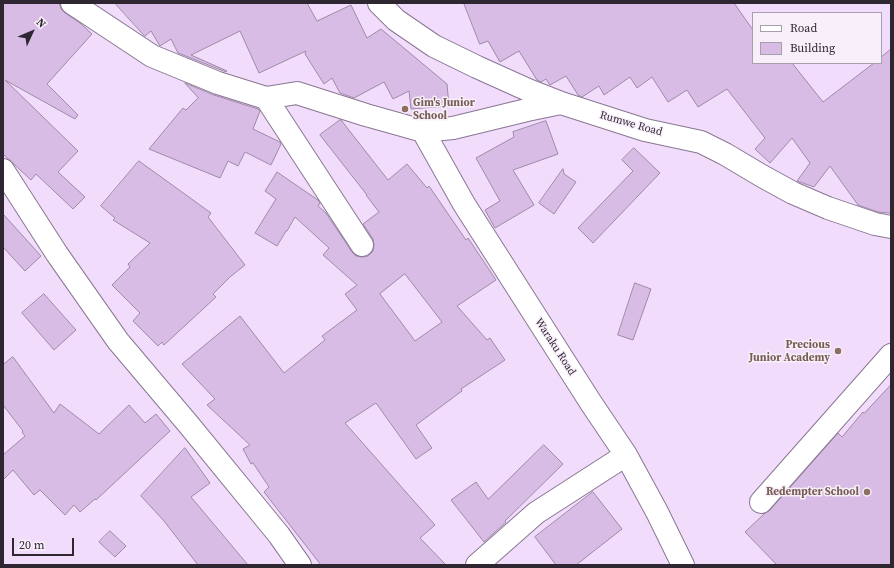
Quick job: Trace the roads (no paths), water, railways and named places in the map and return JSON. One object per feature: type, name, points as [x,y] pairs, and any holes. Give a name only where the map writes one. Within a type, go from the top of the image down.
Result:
[{"type":"street","points":[[72,3],[152,56],[218,83],[266,98],[297,93],[366,116],[423,131],[452,128],[561,103]]},
{"type":"street","name":"Rumwe Road","points":[[379,3],[396,20],[434,46],[528,90],[561,103],[645,130],[701,142],[793,193],[828,208],[875,224],[891,227]]},
{"type":"street","points":[[266,98],[362,245]]},
{"type":"street","name":"Waraku Road","points":[[423,131],[464,204],[626,456],[657,512],[683,565]]},
{"type":"street","points":[[3,170],[57,254],[118,342],[189,425],[279,535],[300,565]]},
{"type":"street","points":[[761,502],[891,355]]},
{"type":"street","points":[[477,565],[536,513],[626,456]]},
{"type":"place","name":"Gim's Junior School","points":[[405,109]]},
{"type":"place","name":"Precious Junior Academy","points":[[838,351]]},
{"type":"place","name":"Redempter School","points":[[867,492]]}]
